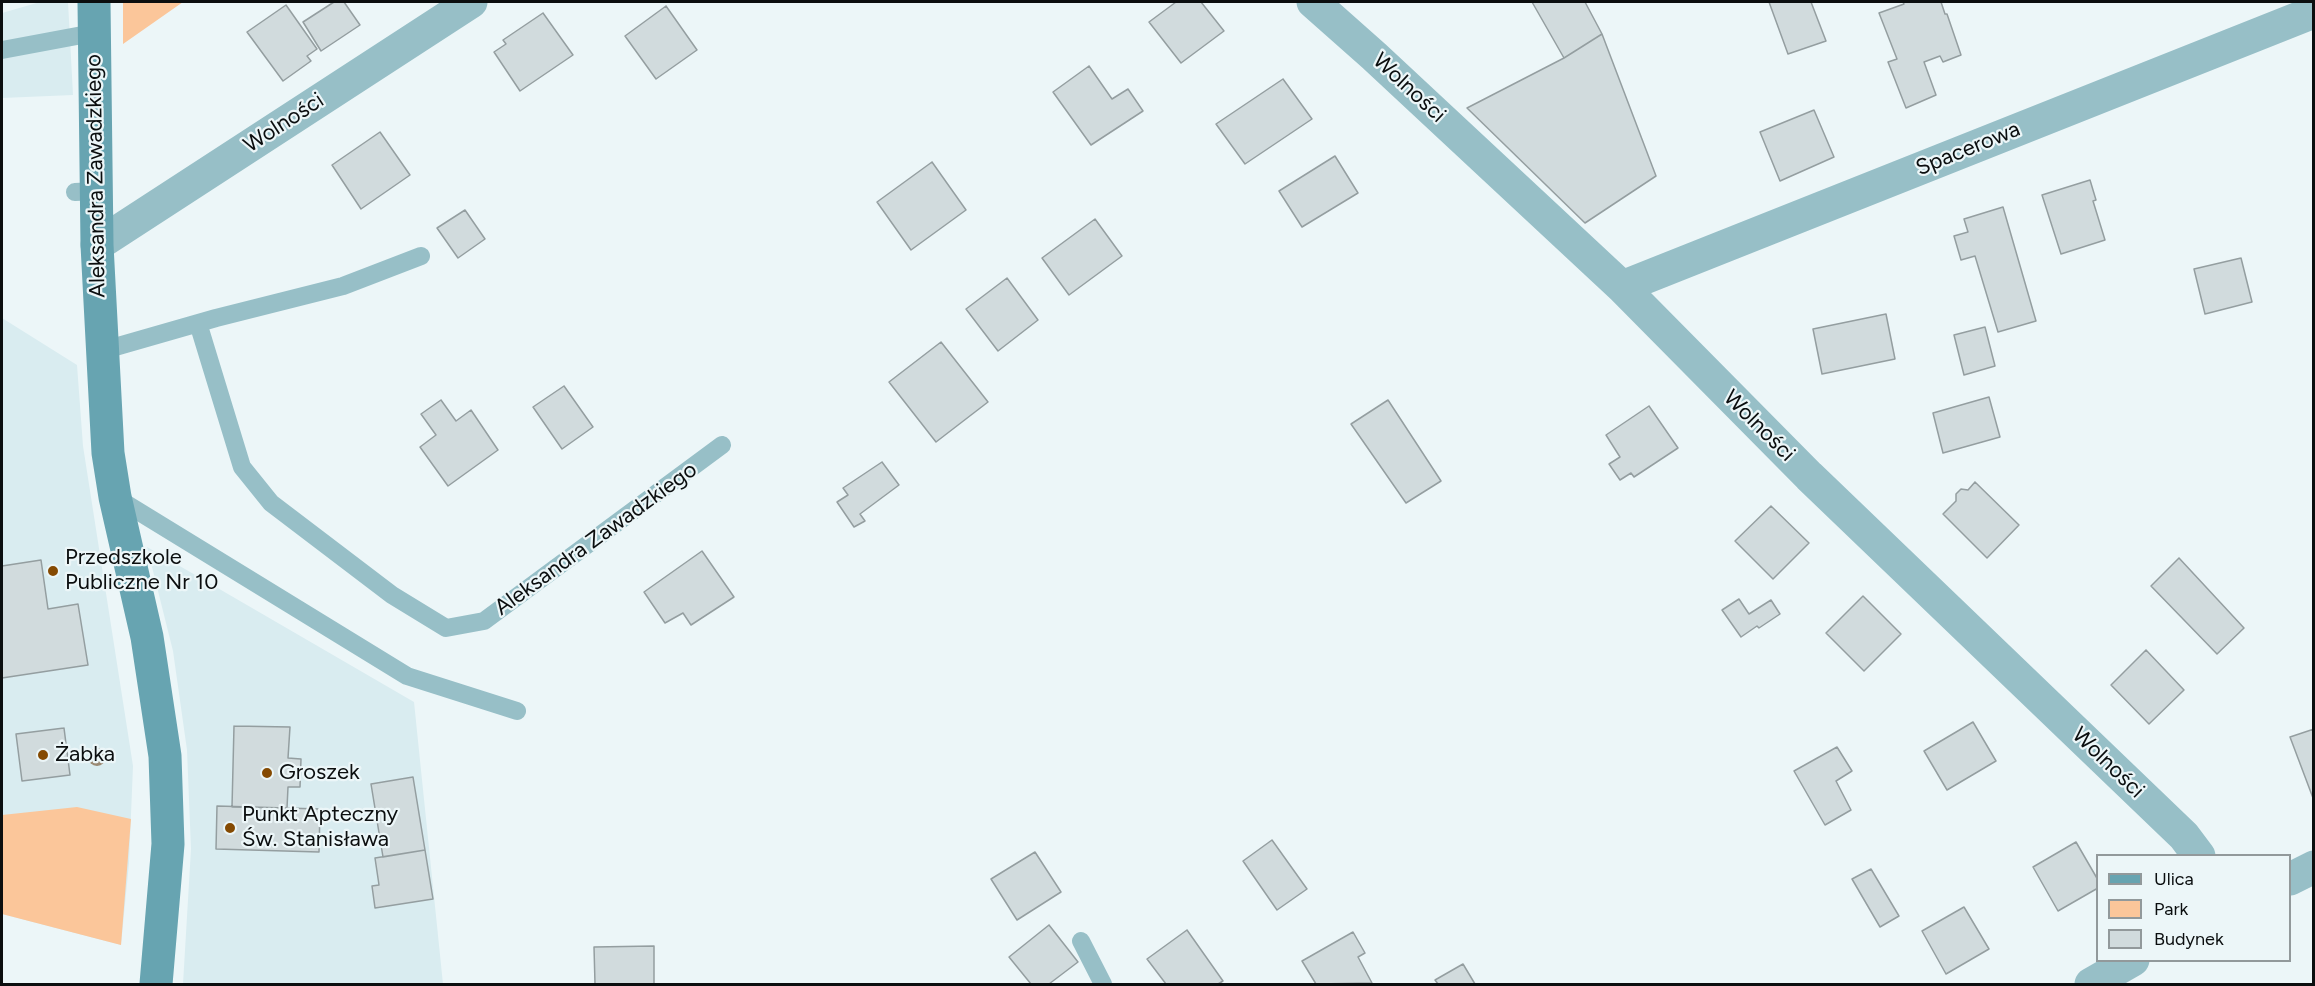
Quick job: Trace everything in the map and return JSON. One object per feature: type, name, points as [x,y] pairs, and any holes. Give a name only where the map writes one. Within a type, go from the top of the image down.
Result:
[{"type":"street","name":"Wolności","points":[[97,245],[471,2]]},
{"type":"street","name":"Wolności","points":[[1313,2],[1622,287],[1809,476],[2184,836],[2198,854]]},
{"type":"street","name":"Spacerowa","points":[[1622,287],[2299,11]]},
{"type":"street","name":"Aleksandra Zawadzkiego","points":[[93,17],[85,191],[97,245],[108,453],[115,497],[147,637],[165,756],[168,844],[156,984]]},
{"type":"street","points":[[2291,878],[2313,867]]},
{"type":"street","points":[[2091,984],[2130,962]]},
{"type":"lane","points":[[2,50],[93,17]]},
{"type":"lane","points":[[101,351],[198,323],[343,286],[421,256]]},
{"type":"lane","name":"Aleksandra Zawadzkiego","points":[[198,323],[242,467],[271,503],[392,595],[446,627],[484,621],[722,446]]},
{"type":"lane","points":[[115,497],[407,676],[517,711]]},
{"type":"lane","points":[[1081,941],[1103,984]]},
{"type":"shaded area","points":[[40,2],[68,2],[73,95],[2,98],[2,13]]},
{"type":"shaded area","points":[[2,318],[77,365],[83,446],[133,766],[129,863],[121,945],[2,914]]},
{"type":"shaded area","points":[[147,547],[414,702],[443,984],[183,984],[191,849],[187,750],[173,651]]},
{"type":"green space","points":[[123,2],[183,2],[123,44]]},
{"type":"green space","points":[[77,807],[131,819],[121,945],[2,914],[2,815]]},
{"type":"building","points":[[334,2],[344,2],[360,25],[321,51],[303,22]]},
{"type":"building","points":[[1176,2],[1201,2],[1224,31],[1181,63],[1149,22]]},
{"type":"building","points":[[1532,2],[1585,2],[1602,34],[1564,58]]},
{"type":"building","points":[[1769,2],[1811,2],[1826,41],[1788,54]]},
{"type":"building","points":[[1903,2],[1941,2],[1961,55],[1943,62],[1940,56],[1924,62],[1936,95],[1906,108],[1888,62],[1897,59],[1879,13],[1904,4]]},
{"type":"building","points":[[286,5],[317,49],[307,56],[311,61],[283,81],[247,32]]},
{"type":"building","points":[[666,6],[697,50],[656,79],[625,36]]},
{"type":"building","points":[[543,13],[573,55],[520,91],[494,52],[506,44],[503,40]]},
{"type":"building","points":[[1602,34],[1656,176],[1585,223],[1467,108],[1564,58]]},
{"type":"building","points":[[1089,66],[1112,99],[1128,89],[1143,111],[1091,145],[1053,92]]},
{"type":"building","points":[[1283,79],[1312,119],[1245,164],[1216,124]]},
{"type":"building","points":[[1814,110],[1834,157],[1780,181],[1760,132]]},
{"type":"building","points":[[380,132],[410,175],[361,209],[332,165]]},
{"type":"building","points":[[1335,156],[1358,193],[1302,227],[1279,191]]},
{"type":"building","points":[[932,162],[966,210],[911,250],[877,202]]},
{"type":"building","points":[[2090,180],[2096,200],[2093,201],[2105,240],[2061,254],[2042,195]]},
{"type":"building","points":[[2003,207],[2036,321],[1998,332],[1975,256],[1961,260],[1954,236],[1968,232],[1964,219]]},
{"type":"building","points":[[465,210],[485,239],[458,258],[437,228]]},
{"type":"building","points":[[1095,219],[1122,256],[1069,295],[1042,258]]},
{"type":"building","points":[[2241,258],[2252,302],[2205,314],[2194,269]]},
{"type":"building","points":[[1007,278],[1038,320],[998,351],[966,309]]},
{"type":"building","points":[[1886,314],[1895,359],[1822,374],[1813,329]]},
{"type":"building","points":[[1985,327],[1995,366],[1964,375],[1954,335]]},
{"type":"building","points":[[941,342],[988,402],[936,442],[889,382]]},
{"type":"building","points":[[564,386],[593,427],[562,449],[533,407]]},
{"type":"building","points":[[1989,397],[2000,437],[1943,453],[1933,413]]},
{"type":"building","points":[[441,400],[456,421],[471,410],[498,450],[448,486],[420,447],[436,435],[421,414]]},
{"type":"building","points":[[1388,400],[1441,481],[1406,503],[1351,424]]},
{"type":"building","points":[[1649,406],[1678,448],[1634,477],[1631,473],[1620,480],[1609,464],[1620,457],[1606,435]]},
{"type":"building","points":[[882,462],[899,485],[860,514],[865,521],[854,527],[837,502],[848,495],[843,488]]},
{"type":"building","points":[[1975,482],[2019,525],[1987,558],[1943,514],[1956,501],[1956,494],[1961,489],[1968,490]]},
{"type":"building","points":[[1771,506],[1809,543],[1773,579],[1735,541]]},
{"type":"building","points":[[702,551],[734,597],[691,625],[683,613],[665,623],[644,592]]},
{"type":"building","points":[[2179,558],[2244,628],[2217,654],[2151,586]]},
{"type":"building","points":[[41,560],[48,609],[78,604],[88,665],[2,678],[2,566]]},
{"type":"building","points":[[1863,596],[1901,634],[1864,671],[1826,633]]},
{"type":"building","points":[[1739,599],[1749,614],[1771,600],[1780,614],[1741,637],[1722,610]]},
{"type":"building","points":[[2146,650],[2184,690],[2149,724],[2111,685]]},
{"type":"building","points":[[1973,722],[1996,761],[1947,790],[1924,751]]},
{"type":"building","name":"Groszek","points":[[234,726],[290,727],[288,758],[301,759],[300,787],[288,787],[287,808],[232,807]]},
{"type":"building","name":"Żabka","points":[[64,728],[70,775],[22,781],[16,734]]},
{"type":"building","points":[[2314,729],[2314,797],[2313,798],[2290,737]]},
{"type":"building","points":[[1837,747],[1852,771],[1836,781],[1851,810],[1825,825],[1794,771]]},
{"type":"building","points":[[413,777],[425,850],[383,857],[371,784]]},
{"type":"building","points":[[217,806],[320,809],[319,852],[216,849]]},
{"type":"building","points":[[1272,840],[1307,889],[1277,910],[1243,861]]},
{"type":"building","points":[[2076,842],[2096,877],[2096,889],[2058,911],[2033,867]]},
{"type":"building","points":[[425,850],[433,899],[375,908],[372,886],[379,885],[375,858]]},
{"type":"building","points":[[1035,852],[1061,892],[1017,920],[991,879]]},
{"type":"building","points":[[1871,869],[1899,916],[1880,927],[1852,879]]},
{"type":"building","points":[[1964,907],[1989,949],[1946,974],[1922,931]]},
{"type":"building","points":[[1049,925],[1078,962],[1049,984],[1031,984],[1009,957]]},
{"type":"building","points":[[1187,930],[1223,981],[1218,984],[1166,984],[1147,959]]},
{"type":"building","points":[[1353,932],[1365,953],[1358,957],[1372,983],[1316,984],[1302,961]]},
{"type":"building","points":[[654,946],[654,984],[595,984],[594,947]]},
{"type":"building","points":[[1463,964],[1475,984],[1438,984],[1435,980]]},
{"type":"place","name":"Przedszkole Publiczne Nr 10","points":[[53,571]]},
{"type":"place","name":"Żabka","points":[[43,755]]},
{"type":"place","name":"Groszek","points":[[267,773]]},
{"type":"place","name":"Punkt Apteczny Św. Stanisława","points":[[230,828]]}]
